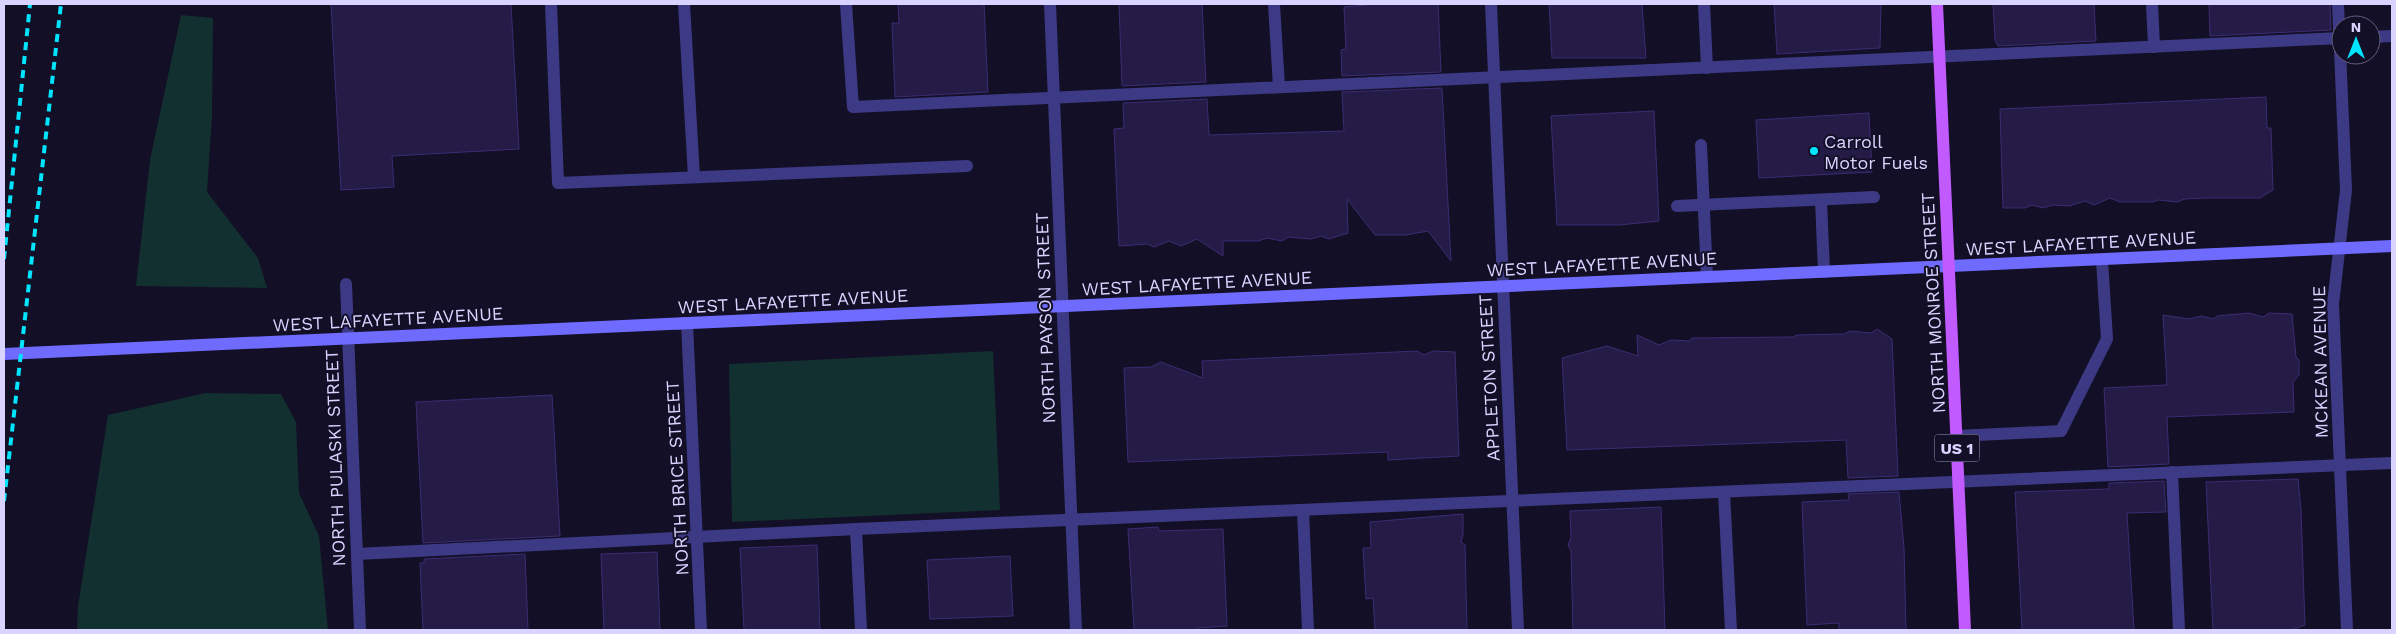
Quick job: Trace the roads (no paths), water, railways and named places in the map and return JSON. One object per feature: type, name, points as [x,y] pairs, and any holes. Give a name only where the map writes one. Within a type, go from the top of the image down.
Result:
[{"type":"main road","name":"NORTH MONROE STREET","points":[[1937,4],[1965,630]]},
{"type":"main road","name":"WEST LAFAYETTE AVENUE","points":[[4,354],[2392,246]]},
{"type":"street","points":[[551,4],[558,183],[967,166]]},
{"type":"street","points":[[684,4],[694,177]]},
{"type":"street","points":[[846,4],[853,107],[2331,38]]},
{"type":"street","name":"NORTH PAYSON STREET","points":[[1050,4],[1076,630]]},
{"type":"street","points":[[1274,4],[1279,88]]},
{"type":"street","name":"APPLETON STREET","points":[[1491,4],[1518,630]]},
{"type":"street","points":[[1704,4],[1707,68]]},
{"type":"street","points":[[2152,4],[2154,47]]},
{"type":"street","name":"MCKEAN AVENUE","points":[[2341,65],[2346,190],[2332,304],[2347,630]]},
{"type":"street","points":[[1701,145],[1707,277]]},
{"type":"street","points":[[1677,206],[1874,197]]},
{"type":"street","points":[[1821,200],[1824,272]]},
{"type":"street","points":[[1957,436],[2060,431],[2107,339],[2102,260]]},
{"type":"street","name":"NORTH PULASKI STREET","points":[[346,284],[360,630]]},
{"type":"street","name":"WEST LAFAYETTE AVENUE","points":[[348,340],[687,323]]},
{"type":"street","name":"NORTH BRICE STREET","points":[[687,323],[702,630]]},
{"type":"street","points":[[357,554],[1071,520],[2392,463]]},
{"type":"street","points":[[2172,472],[2179,630]]},
{"type":"street","points":[[1724,492],[1731,630]]},
{"type":"street","points":[[1303,510],[1308,630]]},
{"type":"street","points":[[856,530],[861,630]]},
{"type":"railway","points":[[4,259],[30,4]]},
{"type":"railway","points":[[4,501],[61,4]]},
{"type":"place","name":"Carroll Motor Fuels","points":[[1814,151]]}]
